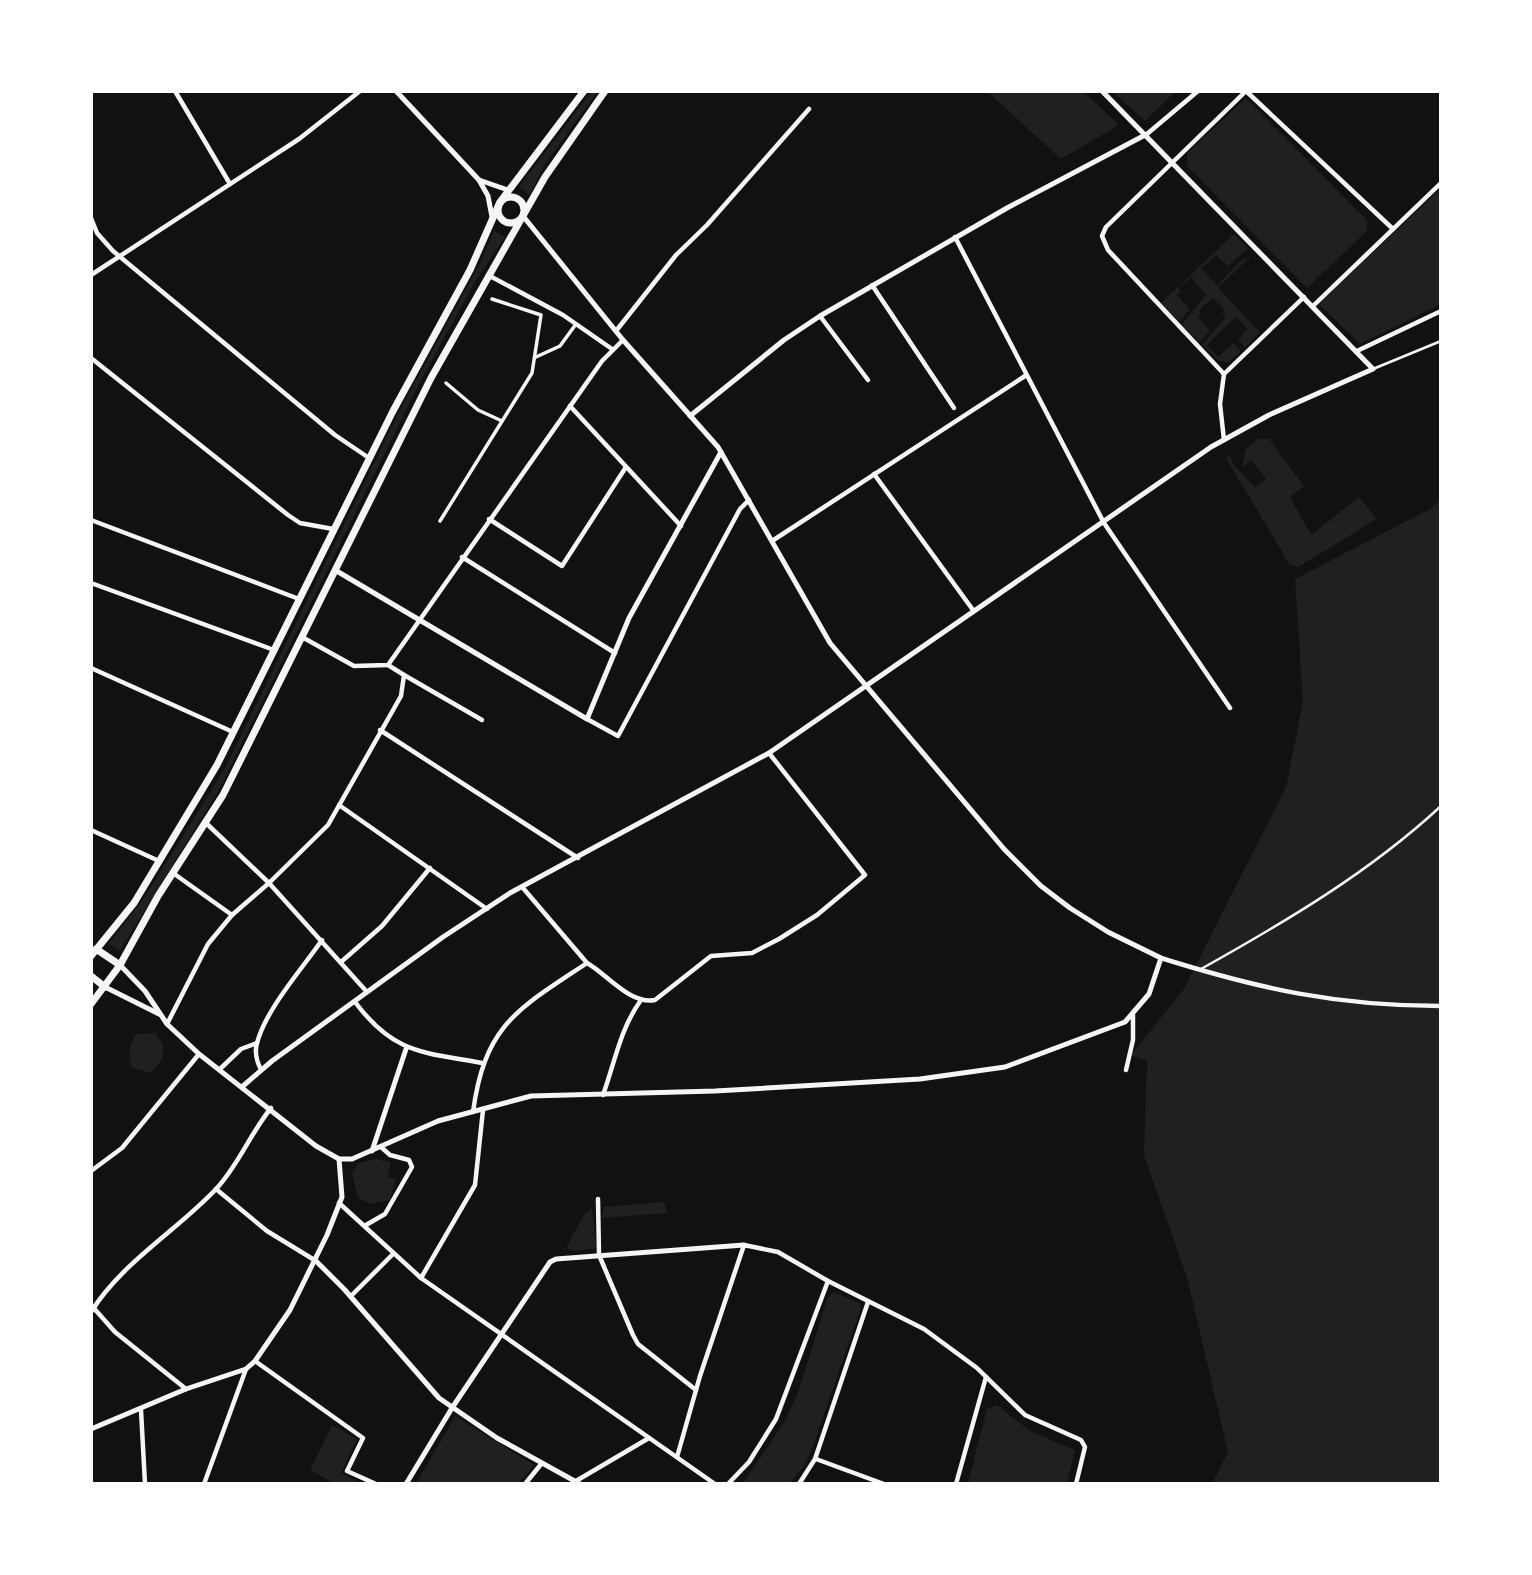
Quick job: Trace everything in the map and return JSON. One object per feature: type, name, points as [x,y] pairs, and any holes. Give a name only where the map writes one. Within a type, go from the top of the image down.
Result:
[{"type":"main road","points":[[120,965],[93,951],[134,903],[204,790],[369,458],[470,270],[500,202],[584,91]]},
{"type":"main road","points":[[91,1004],[120,965],[172,873],[223,795],[431,378],[560,153],[605,91]]},
{"type":"main road","points":[[508,197],[516,198],[523,203],[523,216],[517,222],[505,221],[498,211],[500,202],[508,197]]},
{"type":"main road","points":[[91,976],[105,987]]},
{"type":"street","points":[[175,91],[230,184]]},
{"type":"street","points":[[91,275],[299,139],[360,91]]},
{"type":"street","points":[[396,91],[479,180],[488,196],[492,217]]},
{"type":"street","points":[[243,1086],[367,992],[487,909],[769,753],[973,610],[1224,440],[1269,415],[1373,369],[1147,134],[1102,91]]},
{"type":"street","points":[[690,416],[784,340],[820,316],[955,237],[1147,134],[1198,91]]},
{"type":"street","points":[[1224,374],[1108,250],[1102,240],[1106,227],[1246,91],[1393,229]]},
{"type":"street","points":[[616,331],[676,254],[706,225],[808,109]]},
{"type":"street","points":[[479,180],[508,190]]},
{"type":"street","points":[[1313,306],[1441,183]]},
{"type":"street","points":[[523,216],[623,340],[721,452],[830,643],[1004,849],[1035,881],[1089,921],[1161,958],[1199,970],[1256,987],[1318,998],[1388,1006],[1441,1006]]},
{"type":"street","points":[[91,218],[97,233],[119,256],[335,435],[369,458]]},
{"type":"street","points":[[955,237],[1104,523],[1230,708]]},
{"type":"street","points":[[488,275],[576,323],[612,349]]},
{"type":"street","points":[[872,285],[954,408]]},
{"type":"street","points":[[1224,440],[1220,404],[1224,374],[1304,297]]},
{"type":"street","points":[[440,521],[532,373],[536,357],[541,315],[492,299]]},
{"type":"street","points":[[1357,351],[1441,311]]},
{"type":"street","points":[[820,316],[868,380]]},
{"type":"street","points":[[536,357],[557,348],[576,323]]},
{"type":"street","points":[[388,665],[418,618],[570,406],[612,349],[623,340]]},
{"type":"street","points":[[91,358],[300,523],[334,529]]},
{"type":"street","points":[[772,541],[1026,376]]},
{"type":"street","points":[[446,383],[478,410],[502,421]]},
{"type":"street","points":[[570,406],[681,526]]},
{"type":"street","points":[[587,719],[629,618],[721,452]]},
{"type":"street","points":[[489,519],[562,566],[626,467]]},
{"type":"street","points":[[874,474],[973,610]]},
{"type":"street","points":[[335,570],[618,736],[740,509],[749,500]]},
{"type":"street","points":[[91,520],[299,600]]},
{"type":"street","points":[[462,557],[615,653]]},
{"type":"street","points":[[91,583],[275,650]]},
{"type":"street","points":[[302,637],[354,666],[388,665],[482,720]]},
{"type":"street","points":[[91,668],[234,732]]},
{"type":"street","points":[[167,1024],[208,944],[232,915],[328,825],[401,696],[404,675]]},
{"type":"street","points":[[380,730],[578,858]]},
{"type":"street","points":[[523,888],[587,963],[641,1000],[650,1001],[663,996],[717,953],[745,954],[768,945],[817,915],[865,875],[769,753]]},
{"type":"street","points":[[340,805],[487,909]]},
{"type":"street","points":[[205,822],[269,883],[367,992]]},
{"type":"street","points":[[91,830],[160,861]]},
{"type":"street","points":[[341,962],[382,926],[429,868]]},
{"type":"street","points":[[172,873],[232,915]]},
{"type":"street","points":[[261,1070],[257,1060],[257,1043],[271,1014],[322,940]]},
{"type":"street","points":[[120,965],[145,991],[167,1024],[199,1054],[316,1146],[339,1159],[352,1159],[427,1125],[531,1096],[602,1096],[958,1076],[1040,1055],[1113,1029],[1133,1014],[1149,994],[1161,958]]},
{"type":"street","points":[[473,1112],[482,1063],[492,1041],[510,1019],[587,963]]},
{"type":"street","points":[[105,987],[159,1014]]},
{"type":"street","points":[[602,1096],[619,1041],[641,1000]]},
{"type":"street","points":[[355,1002],[375,1027],[406,1049],[482,1063]]},
{"type":"street","points":[[1126,1070],[1133,1040],[1133,1014]]},
{"type":"street","points":[[220,1069],[241,1049],[257,1043]]},
{"type":"street","points":[[372,1152],[406,1049]]},
{"type":"street","points":[[91,1171],[122,1148],[199,1054]]},
{"type":"street","points":[[186,1389],[115,1332],[92,1308],[165,1233],[216,1189],[236,1166],[254,1129],[271,1108]]},
{"type":"street","points":[[421,1278],[475,1185],[483,1110]]},
{"type":"street","points":[[366,1225],[385,1214],[412,1167],[409,1160],[390,1155],[381,1147]]},
{"type":"street","points":[[91,1429],[186,1389],[246,1369],[255,1361],[279,1328],[316,1261],[339,1203],[342,1189],[339,1159]]},
{"type":"street","points":[[216,1189],[256,1224],[316,1261],[351,1296],[421,1380],[452,1408],[542,1463],[578,1482],[649,1438]]},
{"type":"street","points":[[598,1199],[599,1255],[638,1344],[696,1390]]},
{"type":"street","points":[[339,1203],[366,1225],[392,1255],[421,1278],[715,1484]]},
{"type":"street","points":[[677,1457],[744,1245]]},
{"type":"street","points":[[406,1484],[452,1408],[550,1262],[556,1259],[599,1255],[744,1245],[778,1252],[940,1340],[986,1377],[1026,1415],[1073,1435],[1084,1443],[1076,1484]]},
{"type":"street","points":[[351,1296],[392,1255]]},
{"type":"street","points":[[728,1484],[749,1462],[776,1419],[828,1281]]},
{"type":"street","points":[[799,1484],[816,1459],[868,1302]]},
{"type":"street","points":[[255,1361],[363,1438],[347,1471],[376,1484]]},
{"type":"street","points":[[204,1484],[246,1369]]},
{"type":"street","points":[[956,1484],[986,1377]]},
{"type":"street","points":[[141,1410],[145,1484]]},
{"type":"street","points":[[816,1459],[884,1484]]},
{"type":"street","points":[[525,1484],[542,1463]]},
{"type":"lane","points":[[1373,369],[1441,341]]},
{"type":"lane","points":[[1199,970],[1321,898],[1383,854],[1441,806]]},
{"type":"shaded area","points":[[592,91],[598,91],[545,164],[530,195],[519,187]]},
{"type":"shaded area","points":[[987,91],[1083,91],[1119,125],[1061,159]]},
{"type":"shaded area","points":[[1112,91],[1176,91],[1145,121]]},
{"type":"shaded area","points":[[1246,98],[1367,220],[1367,231],[1307,288],[1187,166],[1187,153]]},
{"type":"shaded area","points":[[1441,188],[1441,304],[1360,344],[1319,304]]},
{"type":"shaded area","points":[[494,231],[505,237],[475,282],[420,382],[220,788],[120,951],[109,944],[144,898],[224,770],[403,404],[479,265]]},
{"type":"shaded area","points":[[1234,234],[1248,248],[1228,266],[1216,255],[1201,269],[1218,286],[1239,262],[1251,256],[1218,288],[1260,332],[1245,347],[1238,339],[1248,329],[1236,317],[1207,345],[1218,357],[1233,343],[1241,351],[1229,362],[1219,361],[1202,345],[1226,317],[1222,313],[1225,310],[1213,298],[1199,310],[1201,313],[1198,317],[1210,331],[1199,342],[1182,324],[1206,295],[1191,277],[1178,288],[1181,291],[1177,295],[1190,310],[1179,321],[1161,303]]},
{"type":"shaded area","points":[[1259,439],[1269,439],[1304,486],[1290,497],[1311,535],[1359,497],[1377,519],[1298,567],[1290,565],[1226,458],[1230,455],[1233,464],[1255,487],[1266,479],[1252,461],[1242,467],[1246,449]]},
{"type":"shaded area","points":[[1441,499],[1441,1484],[1212,1484],[1228,1452],[1187,1277],[1144,1156],[1147,1061],[1131,1055],[1184,989],[1286,787],[1303,702],[1295,579],[1430,509]]},
{"type":"shaded area","points":[[155,1033],[163,1044],[162,1059],[151,1073],[131,1067],[129,1048],[136,1034]]},
{"type":"shaded area","points":[[375,1159],[391,1162],[388,1177],[396,1179],[390,1200],[369,1204],[358,1197],[352,1173],[359,1163]]},
{"type":"shaded area","points":[[664,1202],[667,1213],[602,1218],[604,1207]]},
{"type":"shaded area","points":[[592,1208],[596,1247],[570,1251],[567,1246],[585,1213]]},
{"type":"shaded area","points":[[833,1292],[860,1303],[860,1311],[804,1466],[789,1484],[742,1484],[784,1423],[798,1393],[827,1299]]},
{"type":"shaded area","points":[[997,1405],[1030,1431],[1075,1450],[1067,1484],[968,1484],[987,1409]]},
{"type":"shaded area","points":[[455,1416],[534,1465],[518,1484],[416,1484]]},
{"type":"shaded area","points":[[332,1425],[357,1439],[341,1473],[362,1484],[336,1484],[310,1470]]}]
